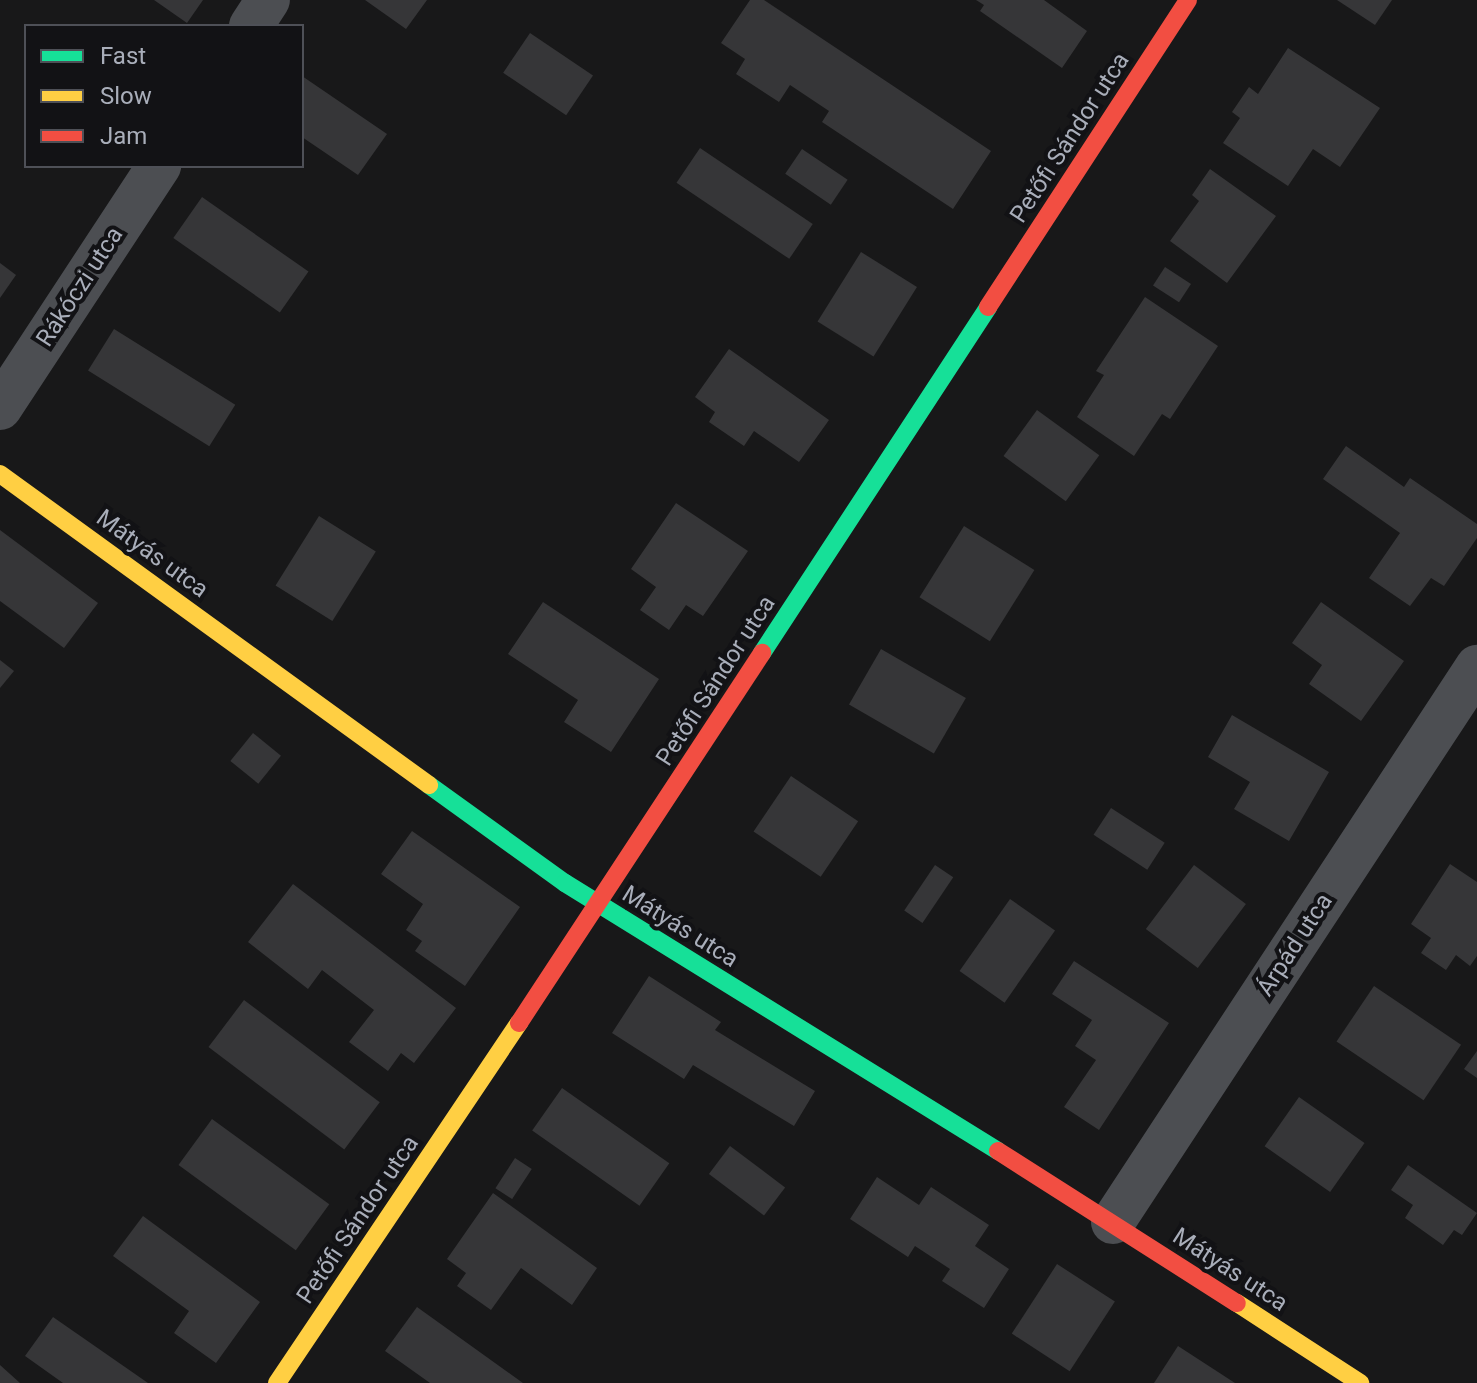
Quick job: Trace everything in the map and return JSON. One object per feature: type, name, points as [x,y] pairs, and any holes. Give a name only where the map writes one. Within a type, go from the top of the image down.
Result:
[{"type":"main road","name":"Petőfi Sándor utca","points":[[277,1383],[598,905],[1188,0]]},
{"type":"main road","name":"Mátyás utca","points":[[0,474],[598,905],[1113,1222],[1360,1383]]},
{"type":"street","points":[[252,24],[268,0]]},
{"type":"street","name":"Rákóczi utca","points":[[0,408],[158,168]]},
{"type":"street","name":"Árpád utca","points":[[1113,1222],[1477,667]]},
{"type":"building","points":[[154,0],[203,0],[187,23]]},
{"type":"building","points":[[365,0],[427,0],[406,29]]},
{"type":"building","points":[[750,0],[764,0],[991,151],[953,209],[822,122],[829,111],[790,85],[779,102],[736,74],[745,59],[721,43]]},
{"type":"building","points":[[976,0],[1044,0],[1087,31],[1062,68],[980,11],[984,5]]},
{"type":"building","points":[[1337,0],[1392,0],[1375,25]]},
{"type":"building","points":[[530,33],[593,75],[566,115],[503,73]]},
{"type":"building","points":[[1288,48],[1380,108],[1340,167],[1313,149],[1288,186],[1223,143],[1240,118],[1232,112],[1249,87],[1258,94]]},
{"type":"building","points":[[304,77],[387,134],[358,175],[304,138]]},
{"type":"building","points":[[700,148],[813,224],[789,259],[677,183]]},
{"type":"building","points":[[802,149],[848,180],[831,205],[785,174]]},
{"type":"building","points":[[1210,169],[1276,216],[1227,283],[1170,241],[1199,201],[1192,195]]},
{"type":"building","points":[[202,197],[308,272],[280,313],[173,238]]},
{"type":"building","points":[[861,252],[917,287],[874,357],[818,322]]},
{"type":"building","points":[[0,263],[16,275],[0,298]]},
{"type":"building","points":[[1165,267],[1191,284],[1179,302],[1153,285]]},
{"type":"building","points":[[1145,297],[1218,346],[1170,419],[1162,414],[1134,456],[1077,417],[1104,375],[1096,371]]},
{"type":"building","points":[[114,329],[235,405],[209,446],[88,371]]},
{"type":"building","points":[[729,349],[829,420],[799,462],[754,431],[744,446],[709,422],[715,412],[695,397]]},
{"type":"building","points":[[1037,410],[1099,455],[1066,501],[1003,456]]},
{"type":"building","points":[[1346,446],[1404,487],[1410,478],[1477,524],[1477,538],[1444,586],[1431,578],[1410,606],[1369,578],[1400,533],[1323,479]]},
{"type":"building","points":[[676,503],[748,551],[703,616],[686,605],[669,630],[640,610],[656,587],[631,569]]},
{"type":"building","points":[[319,516],[376,552],[332,621],[276,586]]},
{"type":"building","points":[[964,526],[1034,570],[990,641],[919,597]]},
{"type":"building","points":[[0,530],[98,603],[64,648],[0,601]]},
{"type":"building","points":[[543,602],[659,679],[611,752],[564,722],[578,700],[508,654]]},
{"type":"building","points":[[1321,602],[1404,661],[1361,721],[1309,684],[1322,665],[1292,643]]},
{"type":"building","points":[[881,649],[966,698],[934,753],[849,704]]},
{"type":"building","points":[[0,660],[14,671],[0,688]]},
{"type":"building","points":[[1232,715],[1329,772],[1289,841],[1234,809],[1250,782],[1208,757]]},
{"type":"building","points":[[253,733],[281,756],[258,784],[230,761]]},
{"type":"building","points":[[791,776],[858,821],[821,877],[754,832]]},
{"type":"building","points":[[1111,808],[1165,843],[1147,870],[1094,835]]},
{"type":"building","points":[[412,831],[520,907],[465,986],[415,951],[422,941],[406,930],[423,904],[381,874]]},
{"type":"building","points":[[1450,864],[1477,882],[1477,956],[1470,966],[1456,955],[1446,970],[1421,953],[1431,938],[1411,924]]},
{"type":"building","points":[[935,865],[953,877],[922,923],[904,911]]},
{"type":"building","points":[[1194,865],[1246,904],[1198,968],[1146,929]]},
{"type":"building","points":[[293,884],[456,1008],[414,1063],[401,1053],[388,1071],[349,1042],[374,1010],[322,970],[308,989],[248,942]]},
{"type":"building","points":[[1010,899],[1055,931],[1005,1003],[960,971]]},
{"type":"building","points":[[1074,961],[1169,1023],[1099,1130],[1064,1107],[1096,1060],[1075,1046],[1092,1020],[1052,994]]},
{"type":"building","points":[[649,976],[721,1022],[715,1030],[815,1091],[794,1126],[693,1065],[684,1079],[612,1033]]},
{"type":"building","points":[[1374,986],[1461,1045],[1424,1100],[1337,1042]]},
{"type":"building","points":[[244,1000],[380,1102],[344,1149],[208,1047]]},
{"type":"building","points":[[1477,1051],[1477,1078],[1464,1069]]},
{"type":"building","points":[[562,1088],[669,1163],[639,1206],[532,1131]]},
{"type":"building","points":[[1299,1097],[1365,1143],[1330,1192],[1265,1146]]},
{"type":"building","points":[[212,1119],[329,1204],[296,1250],[178,1165]]},
{"type":"building","points":[[730,1146],[785,1188],[764,1215],[709,1174]]},
{"type":"building","points":[[515,1158],[532,1169],[512,1199],[495,1188]]},
{"type":"building","points":[[1408,1165],[1477,1213],[1462,1235],[1454,1230],[1443,1245],[1405,1218],[1413,1205],[1391,1190]]},
{"type":"building","points":[[877,1177],[919,1205],[931,1187],[989,1225],[975,1246],[1009,1269],[984,1308],[942,1281],[950,1269],[915,1246],[908,1257],[850,1219]]},
{"type":"building","points":[[493,1193],[597,1268],[572,1305],[521,1268],[491,1310],[457,1286],[466,1273],[447,1259]]},
{"type":"building","points":[[143,1216],[260,1302],[216,1363],[174,1333],[189,1311],[113,1256]]},
{"type":"building","points":[[1057,1264],[1115,1302],[1070,1371],[1012,1334]]},
{"type":"building","points":[[417,1307],[523,1383],[430,1383],[385,1351]]},
{"type":"building","points":[[53,1317],[148,1383],[63,1383],[25,1356]]},
{"type":"building","points":[[1178,1346],[1235,1383],[1154,1383]]},
{"type":"building","points":[[0,1365],[20,1383],[0,1383]]},
{"type":"traffic: fast","points":[[762,653],[988,307]]},
{"type":"traffic: fast","points":[[429,785],[565,883],[998,1151]]},
{"type":"traffic: slow","points":[[0,474],[429,785]]},
{"type":"traffic: slow","points":[[277,1383],[519,1023]]},
{"type":"traffic: slow","points":[[1237,1303],[1360,1383]]},
{"type":"traffic: jam","points":[[988,307],[1188,0]]},
{"type":"traffic: jam","points":[[519,1023],[762,653]]},
{"type":"traffic: jam","points":[[998,1151],[1237,1303]]}]
